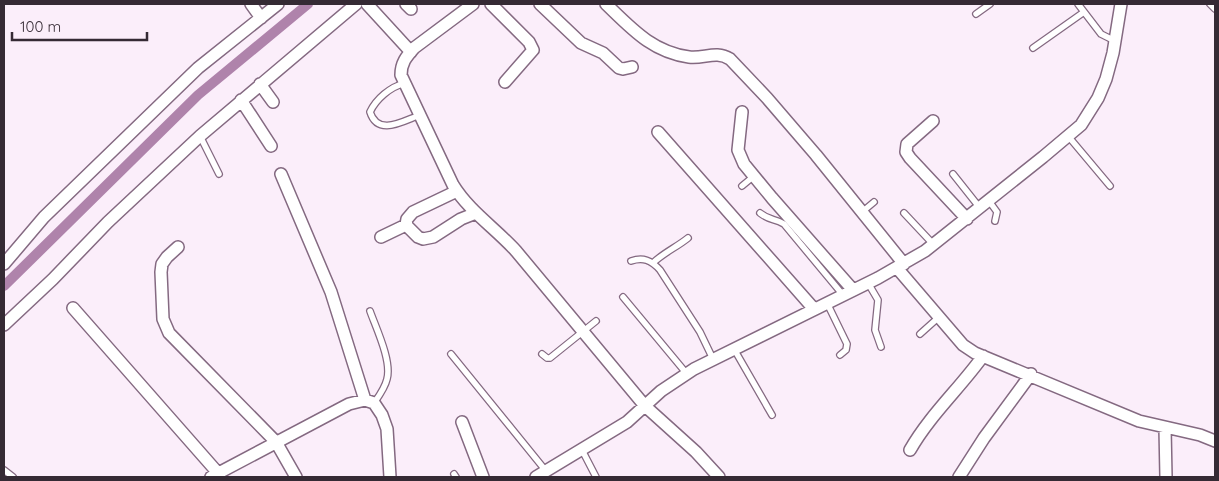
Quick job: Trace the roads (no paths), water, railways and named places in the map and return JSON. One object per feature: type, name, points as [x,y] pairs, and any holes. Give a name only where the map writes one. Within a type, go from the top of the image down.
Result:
[{"type":"street","points":[[251,4],[261,18]]},
{"type":"street","points":[[4,264],[44,216],[198,68],[278,4]]},
{"type":"street","points":[[4,325],[53,279],[108,222],[200,136],[356,4]]},
{"type":"street","points":[[367,4],[410,52]]},
{"type":"street","points":[[473,4],[410,52],[401,66],[401,75],[456,191],[476,213],[501,234],[645,406],[696,452],[719,477]]},
{"type":"street","points":[[491,4],[521,34],[533,50],[505,82]]},
{"type":"street","points":[[540,4],[581,43],[603,53],[619,68],[632,67]]},
{"type":"street","points":[[606,4],[640,38],[666,52],[690,58],[723,54],[730,59],[767,98],[862,212],[900,266],[963,345],[983,356],[1031,374],[1139,421],[1200,435],[1215,441]]},
{"type":"street","points":[[541,474],[627,422],[661,391],[687,374],[900,266],[934,245],[985,204],[1081,125],[1098,98],[1106,79],[1121,4]]},
{"type":"street","points":[[260,84],[273,102]]},
{"type":"street","points":[[242,100],[271,146]]},
{"type":"street","points":[[742,112],[738,150],[744,164],[848,293]]},
{"type":"street","points":[[933,121],[907,144],[906,152],[966,219]]},
{"type":"street","points":[[658,132],[814,309]]},
{"type":"street","points":[[282,174],[331,292],[369,402],[382,415],[386,429],[390,477]]},
{"type":"street","points":[[406,225],[407,219],[413,212],[456,191]]},
{"type":"street","points":[[406,225],[418,237],[423,239],[433,237],[460,219],[476,213]]},
{"type":"street","points":[[381,238],[406,225]]},
{"type":"street","points":[[178,248],[166,257],[162,264],[161,272],[163,319],[169,333],[276,442],[296,477]]},
{"type":"street","points":[[73,308],[214,475],[349,404],[369,402]]},
{"type":"street","points":[[910,450],[928,422],[960,387],[983,356]]},
{"type":"street","points":[[959,477],[984,438],[1031,374]]},
{"type":"street","points":[[462,422],[483,477]]},
{"type":"street","points":[[1166,428],[1166,477]]},
{"type":"lane","points":[[976,14],[990,4]]},
{"type":"lane","points":[[1078,4],[1102,34],[1115,41]]},
{"type":"lane","points":[[1210,4],[1215,9]]},
{"type":"lane","points":[[1033,48],[1084,12]]},
{"type":"lane","points":[[405,83],[397,85],[374,104],[370,112],[371,117],[381,126],[388,127],[420,115]]},
{"type":"lane","points":[[200,136],[219,174]]},
{"type":"lane","points":[[1068,136],[1110,186]]},
{"type":"lane","points":[[953,174],[985,204],[997,212],[995,221]]},
{"type":"lane","points":[[742,186],[754,176]]},
{"type":"lane","points":[[862,212],[874,202]]},
{"type":"lane","points":[[760,213],[768,219],[784,224],[848,293]]},
{"type":"lane","points":[[904,213],[934,245]]},
{"type":"lane","points":[[653,263],[688,238]]},
{"type":"lane","points":[[631,261],[643,258],[653,263],[660,270],[700,332],[714,359]]},
{"type":"lane","points":[[868,283],[878,300],[875,330],[881,347]]},
{"type":"lane","points":[[623,297],[687,374]]},
{"type":"lane","points":[[827,303],[847,344],[846,350],[840,355]]},
{"type":"lane","points":[[369,402],[388,378],[385,352],[370,311]]},
{"type":"lane","points":[[920,334],[939,317]]},
{"type":"lane","points":[[542,354],[550,358],[596,321]]},
{"type":"lane","points":[[734,349],[772,415]]},
{"type":"lane","points":[[451,354],[541,474]]},
{"type":"lane","points":[[582,450],[596,477]]},
{"type":"lane","points":[[4,470],[14,477]]},
{"type":"waterway","points":[[4,286],[198,95],[308,4]]}]
